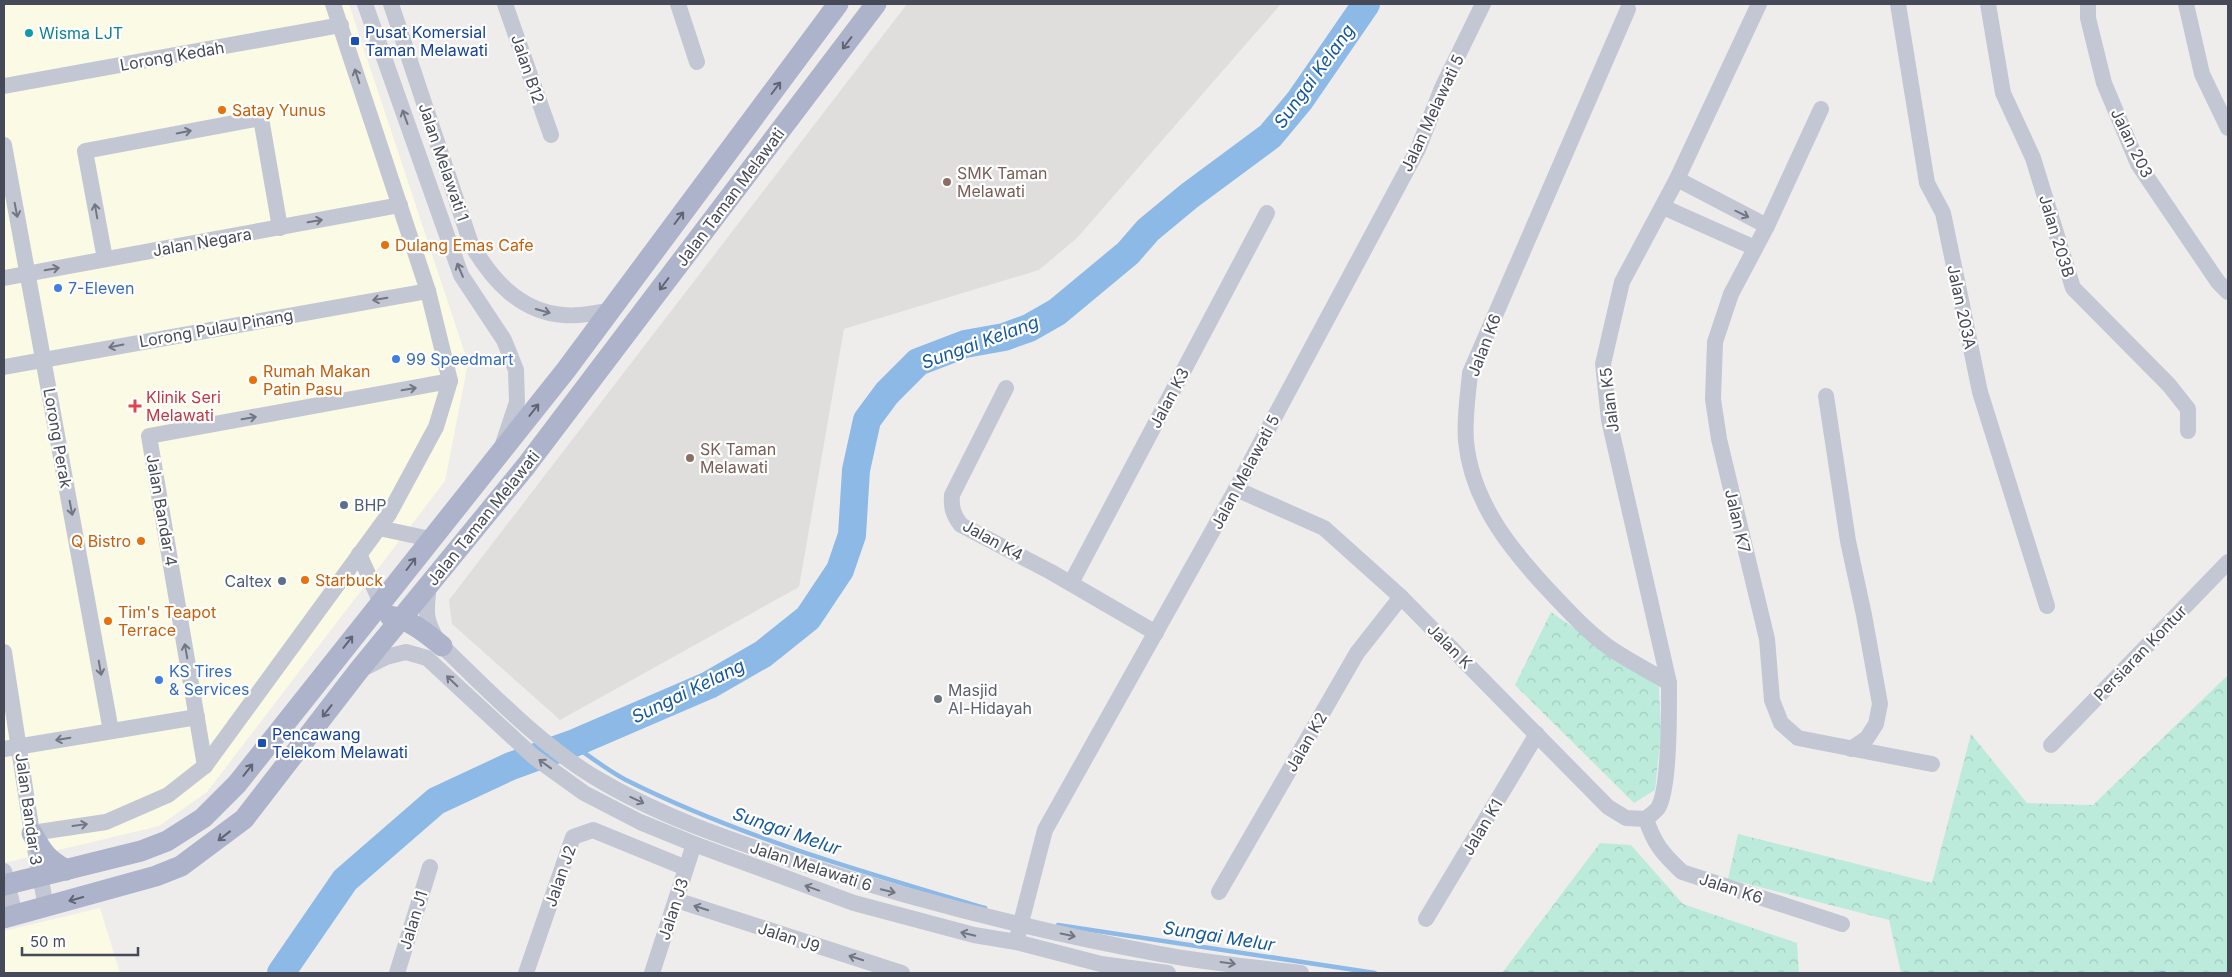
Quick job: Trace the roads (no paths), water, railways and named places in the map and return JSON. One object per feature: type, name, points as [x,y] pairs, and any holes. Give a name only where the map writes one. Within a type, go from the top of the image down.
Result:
[{"type":"main road","name":"Jalan Taman Melawati","points":[[5,880],[39,876],[66,870],[158,845],[203,818],[237,784],[363,623],[500,454],[610,311],[838,4]]},
{"type":"main road","name":"Jalan Taman Melawati","points":[[9,916],[156,876],[181,866],[244,819],[359,670],[536,452],[876,4]]},
{"type":"main road","points":[[363,623],[376,617],[402,618],[442,646]]},
{"type":"main road","points":[[32,832],[40,849],[50,861],[66,870]]},
{"type":"street","points":[[32,832],[106,822],[168,795],[206,766],[390,514],[436,427],[450,381],[428,291],[333,4]]},
{"type":"street","name":"Jalan Melawati 1","points":[[365,4],[461,275],[504,340],[516,370],[517,402],[500,454]]},
{"type":"street","name":"Jalan Melawati 1","points":[[391,4],[471,244],[484,267],[502,287],[531,307],[545,313],[567,316],[610,311]]},
{"type":"street","name":"Jalan B12","points":[[505,4],[551,135]]},
{"type":"street","points":[[678,4],[697,62]]},
{"type":"street","name":"Jalan Melawati 5","points":[[1016,942],[1044,830],[1236,489],[1418,149],[1442,88],[1483,4]]},
{"type":"street","name":"Jalan K5","points":[[1646,819],[1658,807],[1664,790],[1670,721],[1669,682],[1610,420],[1604,364],[1622,282],[1677,179],[1759,4]]},
{"type":"street","name":"Jalan 203A","points":[[1898,4],[1928,183],[1943,213],[1980,392],[2047,606]]},
{"type":"street","name":"Jalan 203B","points":[[1988,4],[2003,93],[2033,158],[2073,288],[2169,385],[2188,409],[2188,431]]},
{"type":"street","name":"Jalan 203","points":[[2088,4],[2088,18],[2104,83],[2138,164],[2218,282],[2228,292]]},
{"type":"street","points":[[2186,4],[2202,74],[2228,128]]},
{"type":"street","name":"Jalan K6","points":[[1628,9],[1470,373],[1466,442],[1474,477],[1484,503],[1502,535],[1537,577],[1573,615],[1612,650],[1669,682]]},
{"type":"street","name":"Lorong Kedah","points":[[4,86],[341,25]]},
{"type":"street","name":"Jalan K7","points":[[1821,109],[1767,226],[1730,294],[1715,342],[1713,399],[1719,439],[1766,639],[1772,700],[1781,723],[1798,738],[1932,764]]},
{"type":"street","points":[[104,259],[84,151],[261,118],[280,228]]},
{"type":"street","name":"Lorong Perak","points":[[4,145],[111,731]]},
{"type":"street","points":[[1677,179],[1767,226]]},
{"type":"street","name":"Jalan Negara","points":[[4,278],[400,206]]},
{"type":"street","points":[[1663,206],[1756,248]]},
{"type":"street","name":"Jalan K3","points":[[1071,583],[1267,213]]},
{"type":"street","name":"Lorong Pulau Pinang","points":[[4,367],[428,291]]},
{"type":"street","name":"Jalan Bandar 4","points":[[206,766],[149,436],[450,381]]},
{"type":"street","name":"Jalan K4","points":[[1006,388],[952,495],[954,517],[960,525],[1071,583],[1156,633]]},
{"type":"street","points":[[1826,396],[1848,541],[1880,704],[1876,724],[1866,738],[1852,749]]},
{"type":"street","name":"Jalan K","points":[[1236,489],[1324,528],[1402,597],[1618,815],[1632,820],[1646,819]]},
{"type":"street","points":[[379,528],[430,539]]},
{"type":"street","points":[[359,554],[381,603]]},
{"type":"street","name":"Persiaran Kontur","points":[[2051,745],[2228,562]]},
{"type":"street","name":"Jalan Melawati 6","points":[[429,585],[426,607],[427,623],[442,646],[548,744],[594,777],[632,798],[698,829],[879,889],[1020,925],[1162,954],[1299,973]]},
{"type":"street","name":"Jalan K2","points":[[1219,892],[1357,653],[1402,597]]},
{"type":"street","name":"Jalan Bandar 3","points":[[4,652],[12,748],[32,832],[46,907]]},
{"type":"street","name":"Jalan Melawati 6","points":[[359,670],[386,657],[406,652],[427,658],[534,757],[584,793],[640,822],[694,844],[854,903],[974,935],[1016,942],[1101,964],[1161,973]]},
{"type":"street","points":[[12,748],[197,716]]},
{"type":"street","name":"Jalan K1","points":[[1426,919],[1538,734]]},
{"type":"street","name":"Jalan K6","points":[[1646,819],[1652,836],[1662,853],[1682,872],[1842,924]]},
{"type":"street","name":"Jalan J2","points":[[526,973],[573,837],[593,830],[686,868]]},
{"type":"street","name":"Jalan J3","points":[[652,973],[694,844]]},
{"type":"street","name":"Jalan J1","points":[[397,973],[430,867]]},
{"type":"street","points":[[5,880],[9,916]]},
{"type":"street","name":"Jalan J9","points":[[676,900],[902,973]]},
{"type":"street","points":[[1161,973],[1162,954]]},
{"type":"waterway","name":"Sungai Kelang","points":[[281,973],[345,880],[436,801],[511,766],[572,744],[709,685],[763,654],[808,618],[840,570],[852,535],[856,470],[867,420],[887,393],[918,362],[965,344],[1004,337],[1029,328],[1057,312],[1128,253],[1148,230],[1189,196],[1270,136],[1300,100],[1366,4]]},
{"type":"waterway","name":"Sungai Melur","points":[[572,744],[626,780],[713,819],[802,852],[985,908]]},
{"type":"waterway","name":"Sungai Melur","points":[[1058,925],[1375,973]]},
{"type":"place","name":"Wisma LJT","points":[[29,33]]},
{"type":"place","name":"Pusat Komersial Taman Melawati","points":[[355,41]]},
{"type":"place","name":"Satay Yunus","points":[[222,110]]},
{"type":"place","name":"SMK Taman Melawati","points":[[947,182]]},
{"type":"place","name":"Dulang Emas Cafe","points":[[385,245]]},
{"type":"place","name":"7-Eleven","points":[[58,288]]},
{"type":"place","name":"99 Speedmart","points":[[396,359]]},
{"type":"place","name":"Rumah Makan Patin Pasu","points":[[253,380]]},
{"type":"place","name":"Klinik Seri Melawati","points":[[135,406]]},
{"type":"place","name":"SK Taman Melawati","points":[[690,458]]},
{"type":"place","name":"BHP","points":[[344,505]]},
{"type":"place","name":"Q Bistro","points":[[141,541]]},
{"type":"place","name":"Starbuck","points":[[305,580]]},
{"type":"place","name":"Caltex","points":[[282,581]]},
{"type":"place","name":"Tim's Teapot Terrace","points":[[108,621]]},
{"type":"place","name":"KS Tires & Services","points":[[159,680]]},
{"type":"place","name":"Masjid Al-Hidayah","points":[[938,699]]},
{"type":"place","name":"Pencawang Telekom Melawati","points":[[262,743]]}]
